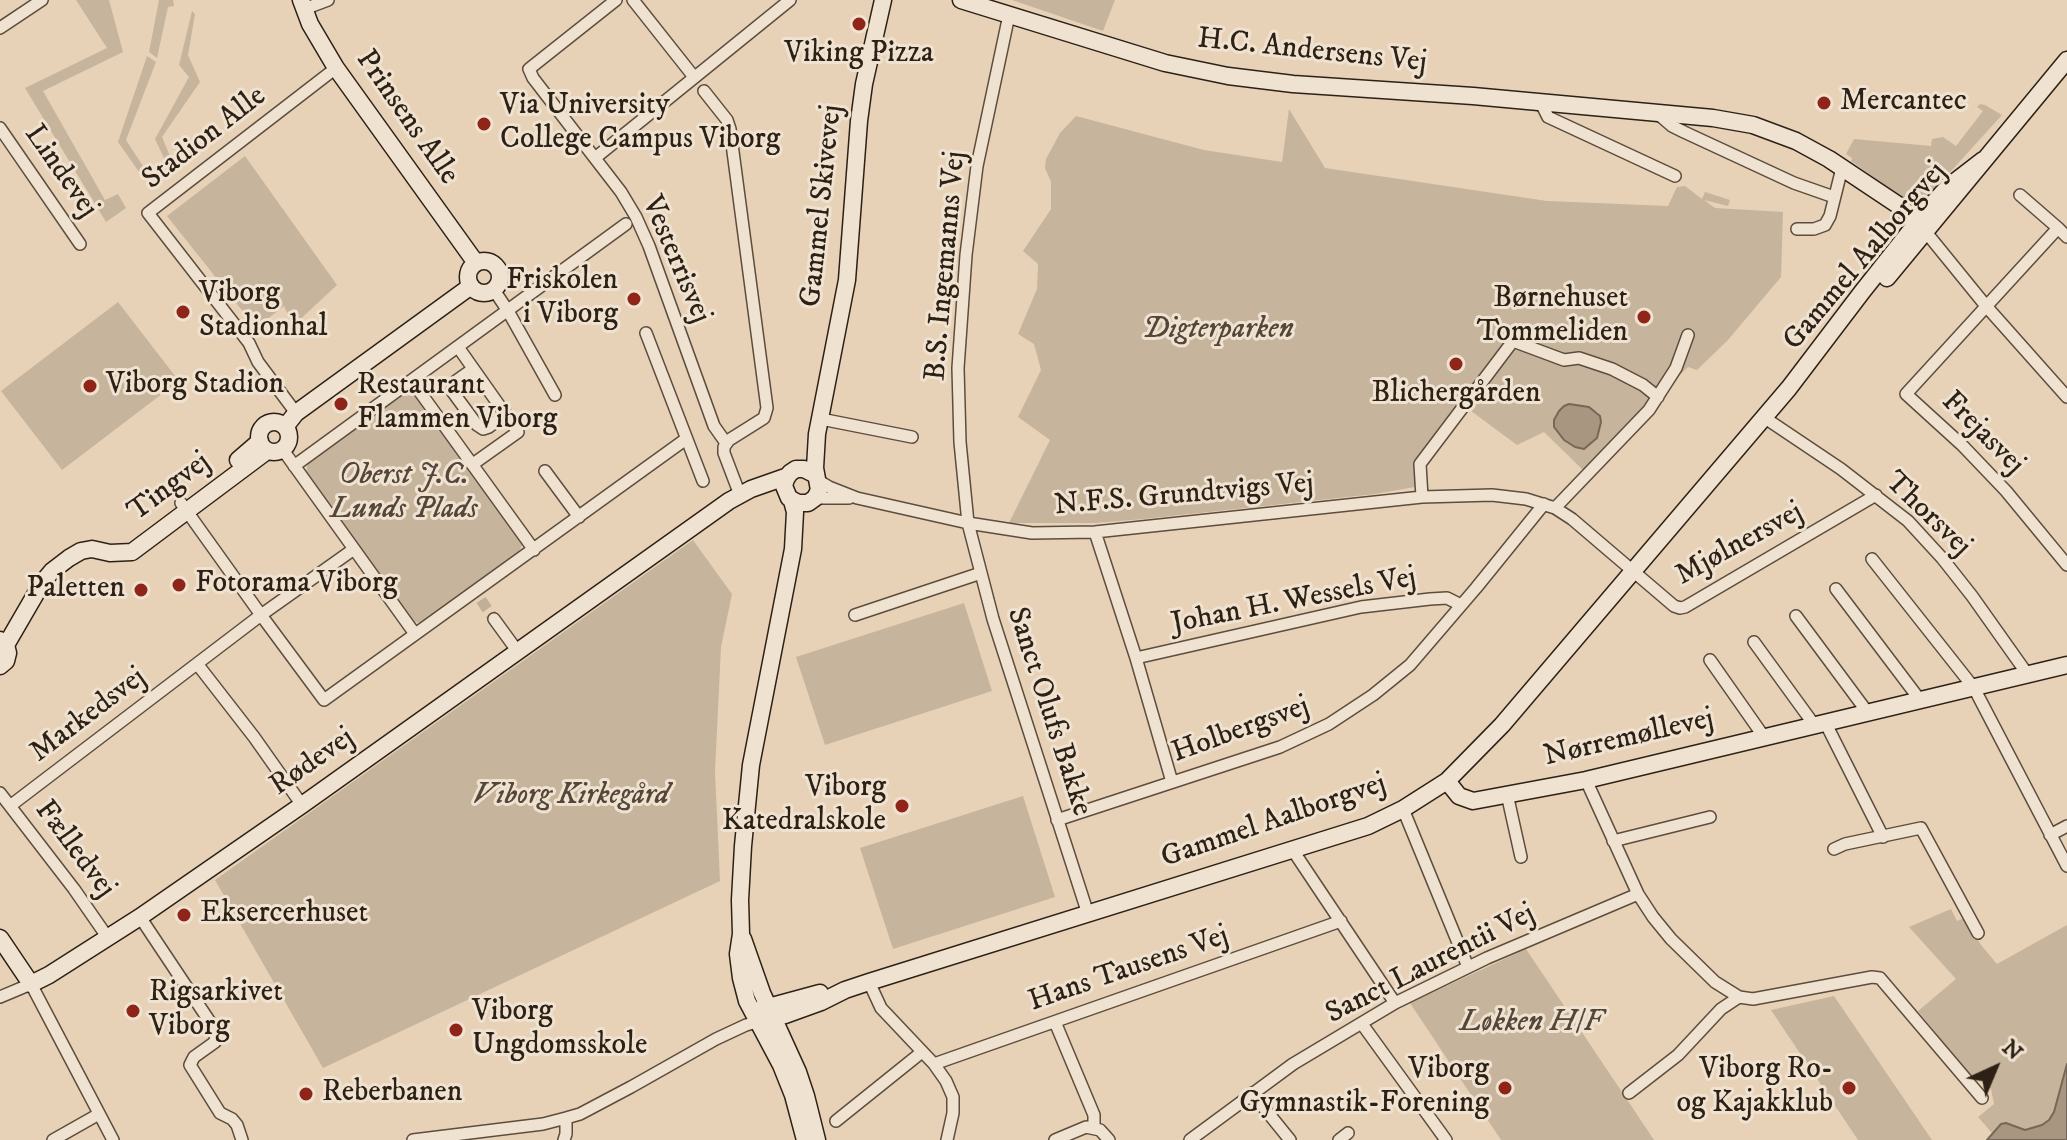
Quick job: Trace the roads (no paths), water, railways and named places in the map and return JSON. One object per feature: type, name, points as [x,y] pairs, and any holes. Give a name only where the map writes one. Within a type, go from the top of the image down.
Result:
[{"type":"street","points":[[0,28],[42,0]]},
{"type":"street","points":[[303,5],[328,0]]},
{"type":"street","name":"Vesterrisvej","points":[[616,0],[529,69],[621,192],[636,217],[714,426],[726,443],[724,453],[740,495]]},
{"type":"street","points":[[633,0],[694,77]]},
{"type":"street","points":[[595,158],[790,0]]},
{"type":"street","name":"Gammel Skivevej","points":[[763,1015],[754,972],[741,934],[741,889],[751,765],[793,549],[815,489],[819,427],[847,280],[864,84],[883,0]]},
{"type":"street","name":"H.C. Andersens Vej","points":[[961,0],[991,4],[1009,15],[1165,63],[1228,76],[1713,118],[1753,125],[1796,141],[1849,173],[1901,207],[1918,230]]},
{"type":"street","name":"Prinsens Alle","points":[[303,5],[317,38],[336,68],[476,263]]},
{"type":"street","name":"B.S. Ingemanns Vej","points":[[968,523],[960,442],[958,368],[964,267],[977,166],[1009,15]]},
{"type":"street","name":"Gammel Aalborgvej","points":[[2053,76],[2067,44]]},
{"type":"street","name":"Gammel Aalborgvej","points":[[763,1015],[821,1002],[869,982],[1368,826],[1403,809],[1447,781],[1502,725],[1789,388],[1813,365],[1948,187],[1983,160],[2067,60]]},
{"type":"street","name":"Stadion Alle","points":[[296,413],[258,362],[249,343],[148,213],[336,68]]},
{"type":"street","points":[[704,91],[727,120],[730,129],[767,408],[761,421],[726,443]]},
{"type":"street","points":[[1541,103],[1548,117],[1675,176]]},
{"type":"street","name":"H.C. Andersens Vej","points":[[1658,114],[1672,126],[1794,183],[1834,197]]},
{"type":"street","name":"Lindevej","points":[[0,128],[80,244]]},
{"type":"street","points":[[1797,229],[1814,229],[1825,225],[1834,197],[1849,173]]},
{"type":"street","points":[[1986,306],[2063,232],[2020,195]]},
{"type":"street","points":[[294,466],[626,224]]},
{"type":"street","points":[[1918,230],[2067,397]]},
{"type":"street","points":[[486,260],[498,267],[500,282],[494,290],[479,293],[471,286],[468,273],[476,263],[486,260]]},
{"type":"street","points":[[285,427],[296,413],[471,286]]},
{"type":"street","points":[[494,290],[555,395]]},
{"type":"street","name":"Frejasvej","points":[[1986,306],[1906,394],[2006,491],[2067,565]]},
{"type":"street","points":[[646,333],[703,481]]},
{"type":"street","points":[[1549,506],[1649,410],[1676,368],[1688,335]]},
{"type":"street","points":[[1422,497],[1420,464],[1513,341],[1564,360],[1579,358],[1612,369],[1643,385],[1658,397]]},
{"type":"street","points":[[458,347],[518,432],[473,464]]},
{"type":"street","points":[[473,369],[456,381],[452,391],[483,429],[506,414]]},
{"type":"street","points":[[412,381],[534,550]]},
{"type":"street","name":"Thorsvej","points":[[1765,418],[1908,521],[1972,596],[2028,675]]},
{"type":"street","points":[[270,447],[287,446],[290,436],[285,427],[277,422],[261,429],[270,447],[294,466],[415,634]]},
{"type":"street","points":[[819,427],[912,437]]},
{"type":"street","name":"Gammel Skivevej","points":[[793,549],[795,512],[791,485],[819,427]]},
{"type":"street","points":[[184,507],[324,700],[415,634],[478,596],[534,550],[686,439]]},
{"type":"street","name":"Tingvej","points":[[0,666],[8,657],[2,641],[52,571],[81,551],[132,552],[184,507],[270,447]]},
{"type":"street","points":[[791,485],[809,470],[815,489]]},
{"type":"street","points":[[545,471],[579,517]]},
{"type":"street","name":"Rødevej","points":[[31,984],[140,917],[302,805],[729,501],[740,495],[791,485],[801,504],[815,489]]},
{"type":"street","name":"N.F.S. Grundtvigs Vej","points":[[815,489],[968,523],[1032,533],[1095,532],[1422,497],[1492,495],[1526,499],[1549,506],[1572,519],[1633,571]]},
{"type":"street","name":"Mjølnersvej","points":[[1633,571],[1674,606],[1685,607],[1876,495]]},
{"type":"street","name":"Holbergsvej","points":[[1057,820],[1280,747],[1329,724],[1373,695],[1410,665],[1549,506]]},
{"type":"street","name":"Sanct Olufs Bakke","points":[[968,523],[1001,644],[1088,914]]},
{"type":"street","points":[[1095,532],[1172,782]]},
{"type":"street","name":"Markedsvej","points":[[10,806],[261,615],[354,549]]},
{"type":"street","points":[[1872,559],[1974,688],[2067,866]]},
{"type":"street","points":[[855,615],[981,573]]},
{"type":"street","points":[[1836,589],[1920,700]]},
{"type":"street","name":"Johan H. Wessels Vej","points":[[1136,658],[1361,607],[1438,598],[1447,598],[1461,605]]},
{"type":"street","points":[[1796,616],[1868,713]]},
{"type":"street","points":[[494,619],[518,652]]},
{"type":"street","points":[[1754,642],[1820,725],[1883,837]]},
{"type":"street","name":"Nørremøllevej","points":[[1710,660],[1764,737]]},
{"type":"street","points":[[198,665],[302,805]]},
{"type":"street","name":"Nørremøllevej","points":[[1447,781],[1459,796],[1473,801],[1586,780],[2067,665]]},
{"type":"street","points":[[1586,780],[1638,894],[1671,939],[1715,982],[1739,997],[1753,999],[1880,978],[1982,1098]]},
{"type":"street","name":"Fælledvej","points":[[0,793],[108,938]]},
{"type":"street","points":[[1507,794],[1521,857]]},
{"type":"street","points":[[1403,809],[1468,967]]},
{"type":"street","points":[[1613,841],[1710,817]]},
{"type":"street","points":[[2050,835],[2067,826]]},
{"type":"street","points":[[1834,849],[1921,828],[1978,933]]},
{"type":"street","points":[[1292,849],[1395,1003]]},
{"type":"street","name":"Sanct Laurentii Vej","points":[[1190,1140],[1293,1064],[1395,1003],[1468,967],[1638,894]]},
{"type":"street","points":[[140,917],[216,1031],[215,1042],[194,1057],[190,1065],[220,1113],[237,1125],[242,1140]]},
{"type":"street","name":"Hans Tausens Vej","points":[[934,1064],[1341,921]]},
{"type":"street","points":[[0,938],[31,984],[113,1140]]},
{"type":"street","points":[[869,982],[881,1008],[946,1081],[953,1097],[947,1140]]},
{"type":"street","points":[[1715,982],[1721,1009]]},
{"type":"street","points":[[0,997],[31,984]]},
{"type":"street","points":[[1629,1093],[1678,1055],[1721,1009],[1739,997]]},
{"type":"street","points":[[413,1140],[543,1124],[580,1114],[716,1039],[742,1017],[763,1015]]},
{"type":"street","points":[[763,1015],[793,1095],[805,1140]]},
{"type":"street","points":[[763,1015],[806,1096],[817,1140]]},
{"type":"street","points":[[1055,1022],[1094,1115],[1094,1127]]},
{"type":"street","points":[[1362,1024],[1446,1140]]},
{"type":"street","points":[[836,1121],[922,1052]]},
{"type":"street","points":[[1252,1093],[1290,1140]]},
{"type":"street","points":[[53,1140],[99,1114]]},
{"type":"street","points":[[564,1140],[566,1118]]},
{"type":"street","points":[[1055,1140],[1078,1129],[1094,1127],[1109,1140]]},
{"type":"tunnel","points":[[481,600],[494,619]]},
{"type":"place","name":"Viking Pizza","points":[[859,24]]},
{"type":"place","name":"Mercantec","points":[[1824,103]]},
{"type":"place","name":"Via University College Campus Viborg","points":[[484,124]]},
{"type":"place","name":"Friskolen i Viborg","points":[[634,299]]},
{"type":"place","name":"Viborg Stadionhal","points":[[183,312]]},
{"type":"place","name":"Børnehuset Tommeliden","points":[[1644,317]]},
{"type":"place","name":"Blichergården","points":[[1456,364]]},
{"type":"place","name":"Viborg Stadion","points":[[90,386]]},
{"type":"place","name":"Restaurant Flammen Viborg","points":[[341,404]]},
{"type":"place","name":"Fotorama Viborg","points":[[179,585]]},
{"type":"place","name":"Paletten","points":[[141,590]]},
{"type":"place","name":"Viborg Katedralskole","points":[[902,806]]},
{"type":"place","name":"Eksercerhuset","points":[[184,915]]},
{"type":"place","name":"Rigsarkivet Viborg","points":[[133,1011]]},
{"type":"place","name":"Viborg Ungdomsskole","points":[[456,1030]]},
{"type":"place","name":"Viborg Gymnastik-Forening","points":[[1505,1088]]},
{"type":"place","name":"Viborg Ro- og Kajakklub","points":[[1849,1088]]},
{"type":"place","name":"Reberbanen","points":[[306,1094]]},
{"type":"park label","name":"Digterparken","points":[[1218,331]]},
{"type":"park label","name":"Oberst J.C. Lunds Plads","points":[[404,494]]},
{"type":"park label","name":"Viborg Kirkegård","points":[[571,797]]},
{"type":"park label","name":"Løkken H/F","points":[[1531,1024]]}]
